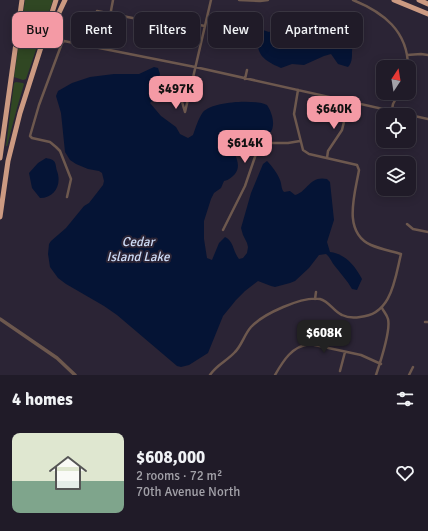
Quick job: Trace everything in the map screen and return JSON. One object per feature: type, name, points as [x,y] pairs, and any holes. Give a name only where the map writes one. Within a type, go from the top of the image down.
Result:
[{"type":"highway","points":[[0,158],[22,0]]},
{"type":"highway","points":[[0,216],[7,167],[22,104],[56,0]]},
{"type":"highway","points":[[34,68],[64,0]]},
{"type":"highway","points":[[394,0],[428,14]]},
{"type":"highway","points":[[419,0],[428,4]]},
{"type":"street","points":[[111,12],[113,0]]},
{"type":"street","points":[[189,91],[181,90],[178,92],[185,112],[211,0]]},
{"type":"street","points":[[239,0],[268,0]]},
{"type":"street","points":[[354,0],[378,12],[391,24],[401,38],[407,60]]},
{"type":"street","points":[[97,11],[104,12]]},
{"type":"street","points":[[126,16],[163,24],[173,25],[188,23],[205,26]]},
{"type":"street","points":[[67,197],[71,179],[60,152],[52,144],[30,136],[39,105],[63,42],[71,42]]},
{"type":"street","points":[[104,48],[378,108]]},
{"type":"street","points":[[407,55],[428,55]]},
{"type":"street","points":[[245,79],[247,70]]},
{"type":"street","points":[[210,375],[215,368],[235,352],[247,332],[256,322],[287,305],[315,299],[324,301],[338,313],[347,317],[359,318],[369,316],[382,308],[389,298],[401,254],[369,244],[360,237],[355,229],[352,215],[359,170],[357,165],[304,152],[294,114],[298,90]]},
{"type":"street","points":[[327,158],[328,151],[342,130],[349,102]]},
{"type":"street","points":[[416,116],[428,119]]},
{"type":"street","points":[[224,230],[245,186],[260,149],[271,143],[286,144],[300,141]]},
{"type":"street","points":[[407,224],[413,228],[428,232]]},
{"type":"street","points":[[315,299],[316,292]]},
{"type":"street","points":[[376,375],[381,364],[389,322],[387,315],[382,308]]},
{"type":"street","points":[[0,319],[57,358],[75,375]]},
{"type":"street","points":[[275,375],[287,356],[302,346],[314,345],[361,355],[381,364]]},
{"type":"street","points":[[340,371],[344,352]]},
{"type":"street","points":[[409,375],[413,367]]},
{"type":"green space","points":[[25,0],[53,0],[49,12],[23,12]]},
{"type":"green space","points":[[18,48],[37,48],[26,79],[23,80],[14,77]]},
{"type":"green space","points":[[14,83],[24,84],[6,146]]},
{"type":"water","points":[[263,30],[269,32],[271,31],[271,48],[352,48],[351,62],[348,67],[338,64],[331,54],[304,65],[292,64],[281,68],[266,60],[260,54],[258,48],[263,48]]},
{"type":"water","name":"Cedar Island Lake","points":[[154,67],[158,68],[160,74],[156,86],[157,94],[150,103],[161,116],[176,127],[180,134],[188,138],[193,135],[198,120],[203,112],[216,105],[234,102],[261,103],[267,105],[271,113],[273,125],[267,136],[244,137],[233,143],[238,162],[237,170],[232,177],[224,181],[221,188],[214,193],[204,221],[204,239],[207,258],[212,260],[219,243],[225,237],[232,244],[239,259],[243,258],[247,253],[248,247],[241,228],[251,193],[263,164],[267,161],[278,175],[282,190],[284,192],[290,191],[295,195],[303,191],[317,179],[321,178],[327,179],[330,182],[334,220],[327,242],[330,252],[341,255],[349,261],[359,274],[362,279],[357,290],[352,289],[326,254],[319,255],[309,268],[295,281],[290,283],[275,287],[258,281],[236,300],[223,316],[208,353],[189,365],[181,367],[177,366],[117,315],[58,278],[50,267],[48,254],[49,244],[66,228],[84,206],[89,203],[103,185],[104,181],[102,173],[76,164],[70,160],[65,152],[61,113],[56,96],[58,91],[72,83],[90,77],[114,74],[139,74]]},
{"type":"water","points":[[46,158],[55,162],[59,181],[56,189],[50,196],[40,198],[32,188],[29,173],[38,163]]}]
